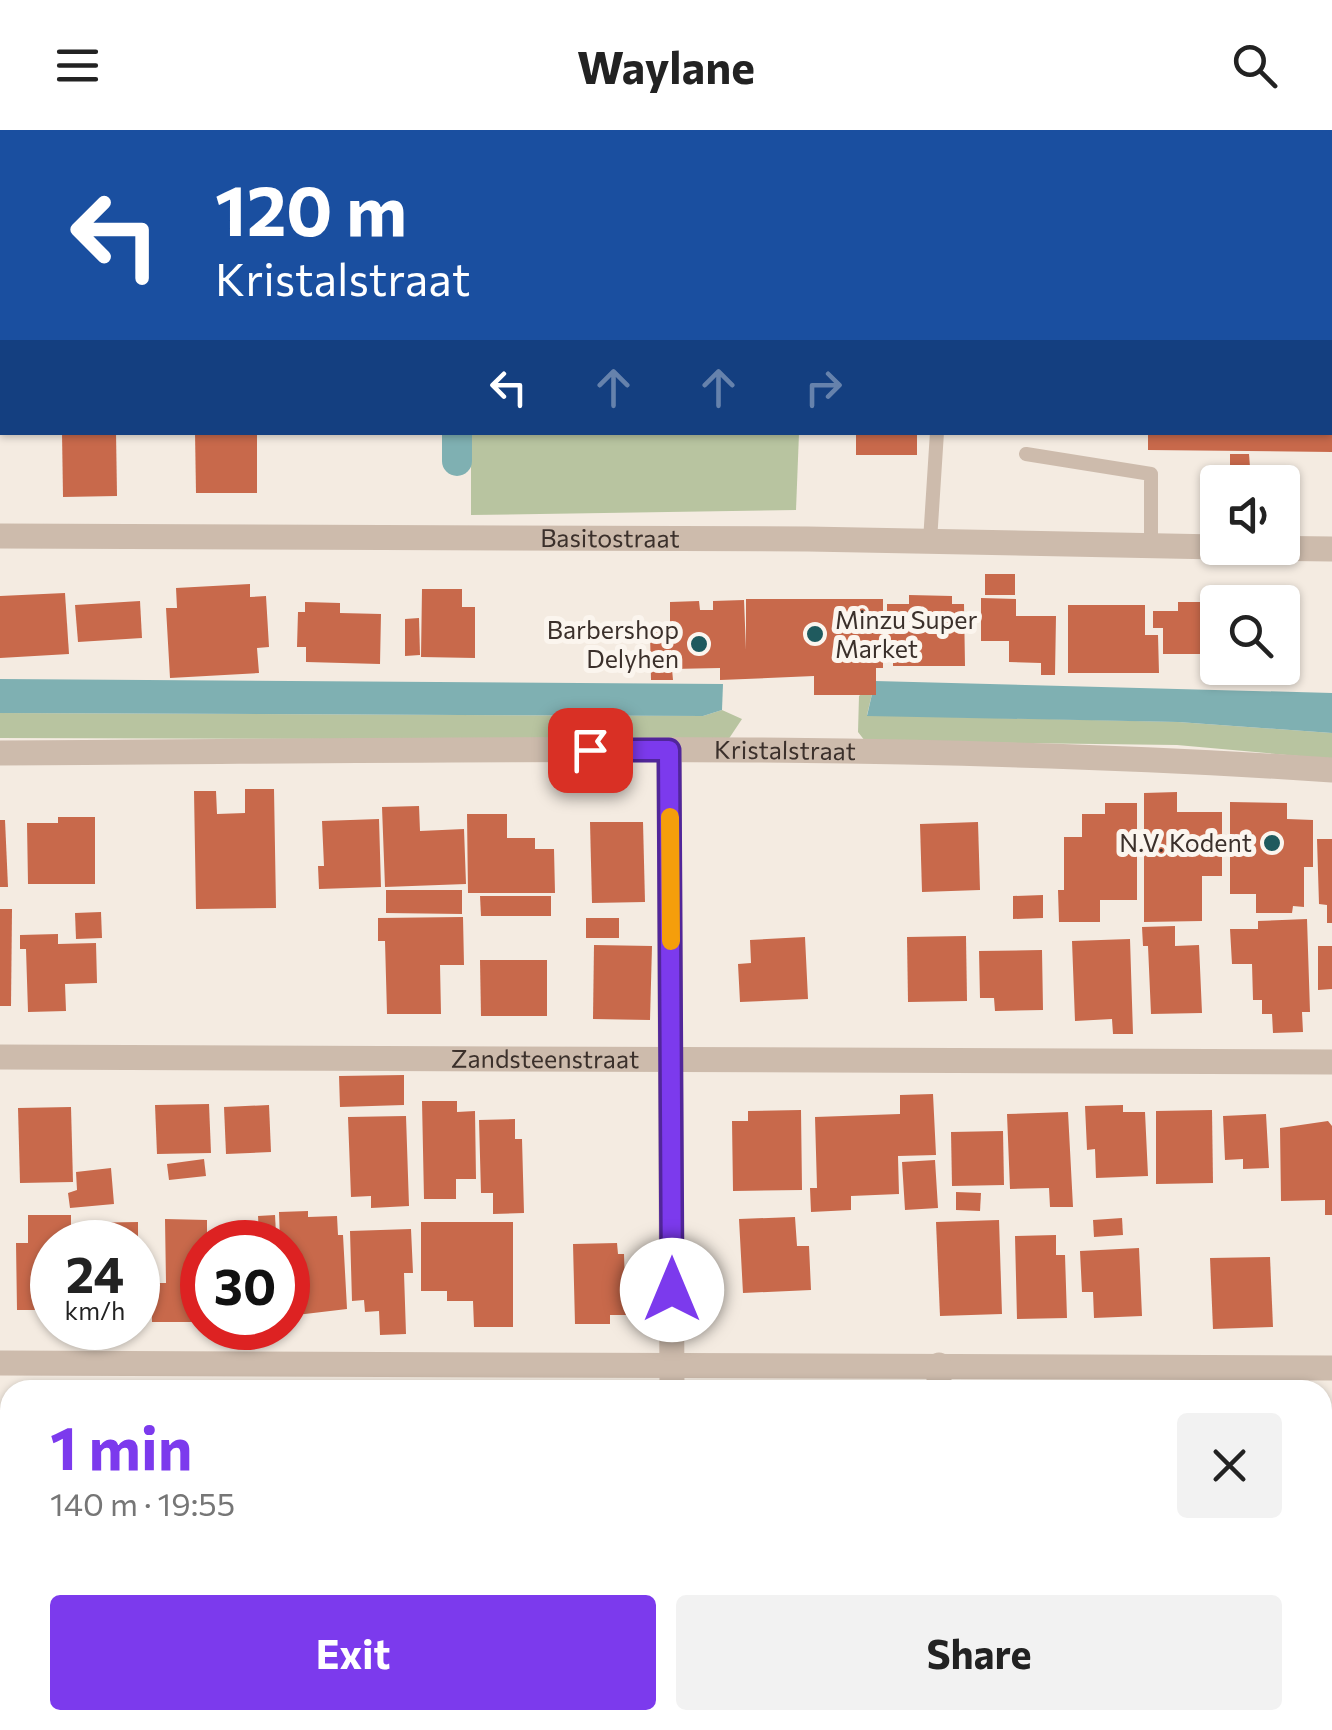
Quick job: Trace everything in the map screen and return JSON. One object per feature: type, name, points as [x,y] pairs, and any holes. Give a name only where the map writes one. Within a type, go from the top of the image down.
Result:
[{"type":"street","name":"Basitostraat","points":[[0,536],[930,540],[1200,547]]},
{"type":"street","points":[[1300,549],[1332,549]]},
{"type":"street","points":[[669,750],[672,1378]]},
{"type":"street","name":"Kristalstraat","points":[[0,754],[669,750],[1164,758],[1332,770]]},
{"type":"street","name":"Zandsteenstraat","points":[[0,1058],[1332,1062]]},
{"type":"street","points":[[0,1362],[672,1378],[939,1377],[1332,1368]]},
{"type":"lane","points":[[930,540],[937,435]]},
{"type":"lane","points":[[1026,454],[1151,474],[1151,546]]},
{"type":"green space","points":[[471,435],[799,435],[796,510],[471,515]]},
{"type":"green space","points":[[875,681],[867,715],[1178,722],[1332,733],[1332,759],[1177,745],[865,741],[858,732],[859,696]]},
{"type":"green space","points":[[722,710],[742,719],[728,740],[0,738],[0,713],[703,716]]},
{"type":"water","points":[[0,679],[723,684],[722,710],[703,716],[0,713]]},
{"type":"water","points":[[875,681],[1332,693],[1332,733],[1178,722],[867,716]]},
{"type":"building","points":[[62,435],[116,435],[117,496],[63,497]]},
{"type":"building","points":[[195,435],[257,435],[257,493],[196,493]]},
{"type":"building","points":[[856,435],[917,435],[917,455],[856,455]]},
{"type":"building","points":[[1148,435],[1332,435],[1332,452],[1148,450]]},
{"type":"building","points":[[1230,454],[1249,454],[1250,465],[1230,465]]},
{"type":"building","points":[[985,574],[1015,574],[1015,595],[985,595]]},
{"type":"building","points":[[250,584],[250,597],[266,596],[269,647],[257,648],[259,673],[170,678],[166,608],[177,608],[176,588]]},
{"type":"building","points":[[422,589],[462,589],[462,607],[475,607],[475,658],[421,657]]},
{"type":"building","points":[[65,593],[69,654],[0,658],[0,596]]},
{"type":"building","points":[[909,595],[952,596],[952,604],[964,604],[965,666],[893,666],[893,655],[887,655],[887,604],[909,604]]},
{"type":"building","points":[[981,598],[1016,599],[1016,616],[1056,616],[1055,675],[1041,675],[1041,663],[1009,662],[1009,641],[981,641]]},
{"type":"building","name":"Minzu Super Market","points":[[746,599],[883,599],[883,668],[876,668],[876,695],[814,695],[814,676],[720,680],[720,668],[672,669],[673,680],[651,680],[650,632],[670,632],[670,602],[699,601],[700,610],[713,610],[713,601],[744,600],[746,650]]},
{"type":"building","points":[[140,601],[142,638],[78,642],[75,605]]},
{"type":"building","points":[[305,602],[340,603],[340,613],[381,614],[380,664],[306,662],[306,647],[297,647],[298,612],[305,612]]},
{"type":"building","points":[[1178,602],[1200,602],[1200,654],[1163,654],[1163,628],[1153,628],[1153,611],[1178,611]]},
{"type":"building","points":[[1068,605],[1145,605],[1145,635],[1158,635],[1159,673],[1068,673]]},
{"type":"building","points":[[419,618],[420,655],[405,656],[405,619]]},
{"type":"building","points":[[245,789],[274,789],[276,908],[196,909],[194,791],[216,791],[217,814],[245,813]]},
{"type":"building","points":[[1177,792],[1177,812],[1222,812],[1222,876],[1202,876],[1202,921],[1144,922],[1144,793]]},
{"type":"building","name":"N.V. Kodent","points":[[1230,802],[1287,803],[1287,819],[1313,820],[1313,867],[1304,867],[1304,907],[1293,906],[1292,913],[1256,913],[1256,894],[1230,894]]},
{"type":"building","points":[[1105,803],[1137,803],[1137,900],[1100,900],[1100,922],[1059,922],[1058,890],[1064,890],[1064,837],[1082,837],[1082,814],[1105,814]]},
{"type":"building","points":[[419,806],[420,831],[464,829],[466,884],[385,887],[382,807]]},
{"type":"building","points":[[467,814],[507,814],[507,838],[535,838],[535,849],[554,849],[555,893],[468,893]]},
{"type":"building","points":[[58,817],[95,817],[95,884],[28,884],[27,823],[58,823]]},
{"type":"building","points":[[379,819],[381,887],[319,889],[318,866],[324,866],[322,821]]},
{"type":"building","points":[[0,820],[5,820],[8,887],[0,887]]},
{"type":"building","points":[[590,822],[643,822],[645,902],[592,903]]},
{"type":"building","points":[[978,822],[980,890],[922,892],[920,824]]},
{"type":"building","points":[[1317,839],[1332,839],[1332,923],[1327,923],[1327,905],[1319,904]]},
{"type":"building","points":[[386,890],[462,890],[462,914],[386,913]]},
{"type":"building","points":[[1043,895],[1043,918],[1013,919],[1013,896]]},
{"type":"building","points":[[480,896],[551,896],[551,916],[481,916]]},
{"type":"building","points":[[0,909],[12,909],[11,1006],[0,1006]]},
{"type":"building","points":[[101,912],[102,938],[76,939],[75,913]]},
{"type":"building","points":[[463,917],[464,965],[440,965],[441,1014],[387,1014],[385,941],[378,941],[378,918]]},
{"type":"building","points":[[586,918],[619,918],[619,938],[586,938]]},
{"type":"building","points":[[1307,919],[1310,1012],[1302,1012],[1303,1032],[1273,1033],[1272,1014],[1262,1014],[1262,1000],[1253,1000],[1252,964],[1232,964],[1230,929],[1258,929],[1258,921]]},
{"type":"building","points":[[1175,926],[1175,946],[1199,945],[1202,1013],[1151,1014],[1148,946],[1143,946],[1142,927]]},
{"type":"building","points":[[58,934],[58,944],[96,943],[97,983],[65,984],[66,1011],[28,1012],[26,949],[20,949],[20,935]]},
{"type":"building","points":[[966,936],[967,1001],[908,1002],[907,937]]},
{"type":"building","points":[[805,937],[808,999],[740,1002],[738,964],[751,963],[750,940]]},
{"type":"building","points":[[1130,939],[1133,1034],[1113,1034],[1112,1019],[1075,1021],[1072,941]]},
{"type":"building","points":[[594,945],[652,946],[650,1020],[593,1019]]},
{"type":"building","points":[[1318,946],[1332,946],[1332,989],[1318,990]]},
{"type":"building","points":[[1042,950],[1043,1010],[995,1011],[994,998],[980,998],[979,951]]},
{"type":"building","points":[[480,960],[547,960],[547,1016],[481,1016]]},
{"type":"building","points":[[404,1075],[404,1105],[340,1107],[339,1076]]},
{"type":"building","points":[[933,1094],[936,1155],[898,1156],[899,1194],[851,1196],[851,1210],[811,1212],[810,1188],[817,1188],[815,1117],[900,1114],[900,1095]]},
{"type":"building","points":[[422,1101],[457,1101],[457,1112],[475,1111],[476,1179],[456,1179],[456,1199],[424,1199]]},
{"type":"building","points":[[209,1104],[211,1153],[157,1154],[155,1105]]},
{"type":"building","points":[[269,1105],[271,1152],[226,1154],[224,1107]]},
{"type":"building","points":[[1123,1105],[1123,1112],[1145,1112],[1148,1176],[1096,1178],[1095,1149],[1087,1150],[1085,1106]]},
{"type":"building","points":[[71,1107],[73,1182],[20,1183],[18,1108]]},
{"type":"building","points":[[801,1110],[802,1190],[733,1191],[732,1121],[748,1121],[748,1111]]},
{"type":"building","points":[[1212,1110],[1213,1183],[1156,1184],[1156,1111]]},
{"type":"building","points":[[1068,1112],[1073,1207],[1050,1207],[1049,1188],[1010,1189],[1007,1114]]},
{"type":"building","points":[[1266,1114],[1269,1168],[1243,1169],[1243,1159],[1225,1160],[1223,1116]]},
{"type":"building","points":[[406,1116],[409,1206],[371,1208],[371,1196],[351,1197],[348,1117]]},
{"type":"building","points":[[515,1119],[515,1139],[522,1139],[524,1213],[493,1214],[493,1193],[481,1193],[479,1120]]},
{"type":"building","points":[[1328,1121],[1332,1126],[1332,1215],[1325,1215],[1325,1200],[1281,1201],[1280,1128]]},
{"type":"building","points":[[1003,1131],[1004,1185],[952,1186],[951,1132]]},
{"type":"building","points":[[204,1159],[206,1176],[169,1180],[167,1164]]},
{"type":"building","points":[[935,1160],[938,1208],[905,1210],[902,1162]]},
{"type":"building","points":[[111,1168],[114,1204],[70,1208],[68,1193],[77,1190],[76,1172]]},
{"type":"building","points":[[956,1192],[981,1193],[980,1211],[956,1210]]},
{"type":"building","points":[[279,1212],[337,1216],[338,1235],[343,1235],[347,1309],[310,1313],[310,1220],[279,1220]]},
{"type":"building","points":[[28,1215],[71,1215],[71,1220],[30,1220],[30,1310],[17,1310],[16,1243],[28,1243]]},
{"type":"building","points":[[275,1215],[275,1220],[258,1220],[258,1216]]},
{"type":"building","points":[[795,1217],[797,1246],[809,1246],[811,1290],[743,1293],[739,1219]]},
{"type":"building","points":[[1122,1218],[1123,1235],[1094,1237],[1093,1220]]},
{"type":"building","points":[[165,1219],[207,1220],[180,1220],[180,1322],[160,1322],[160,1283],[166,1283]]},
{"type":"building","points":[[999,1220],[1002,1314],[940,1316],[936,1222]]},
{"type":"building","points":[[421,1222],[513,1222],[513,1327],[474,1327],[473,1301],[447,1301],[447,1291],[421,1291]]},
{"type":"building","points":[[411,1229],[413,1273],[404,1273],[406,1334],[380,1335],[379,1311],[365,1312],[364,1300],[352,1301],[350,1231]]},
{"type":"building","points":[[1056,1235],[1056,1255],[1065,1255],[1067,1318],[1017,1319],[1015,1236]]},
{"type":"building","points":[[617,1243],[618,1254],[624,1254],[626,1315],[610,1315],[610,1324],[575,1324],[573,1244]]},
{"type":"building","points":[[1139,1248],[1142,1316],[1094,1318],[1093,1292],[1082,1292],[1080,1251]]},
{"type":"building","points":[[1270,1257],[1273,1327],[1213,1329],[1210,1258]]},
{"type":"waterway","points":[[457,435],[457,461]]},
{"type":"slow traffic","points":[[670,817],[671,941]]},
{"type":"place","name":"Minzu Super Market","points":[[815,634]]},
{"type":"place","name":"Barbershop Delyhen","points":[[699,644]]},
{"type":"place","name":"N.V. Kodent","points":[[1272,843]]},
{"type":"route","points":[[590,750],[669,750],[672,1290]]}]
